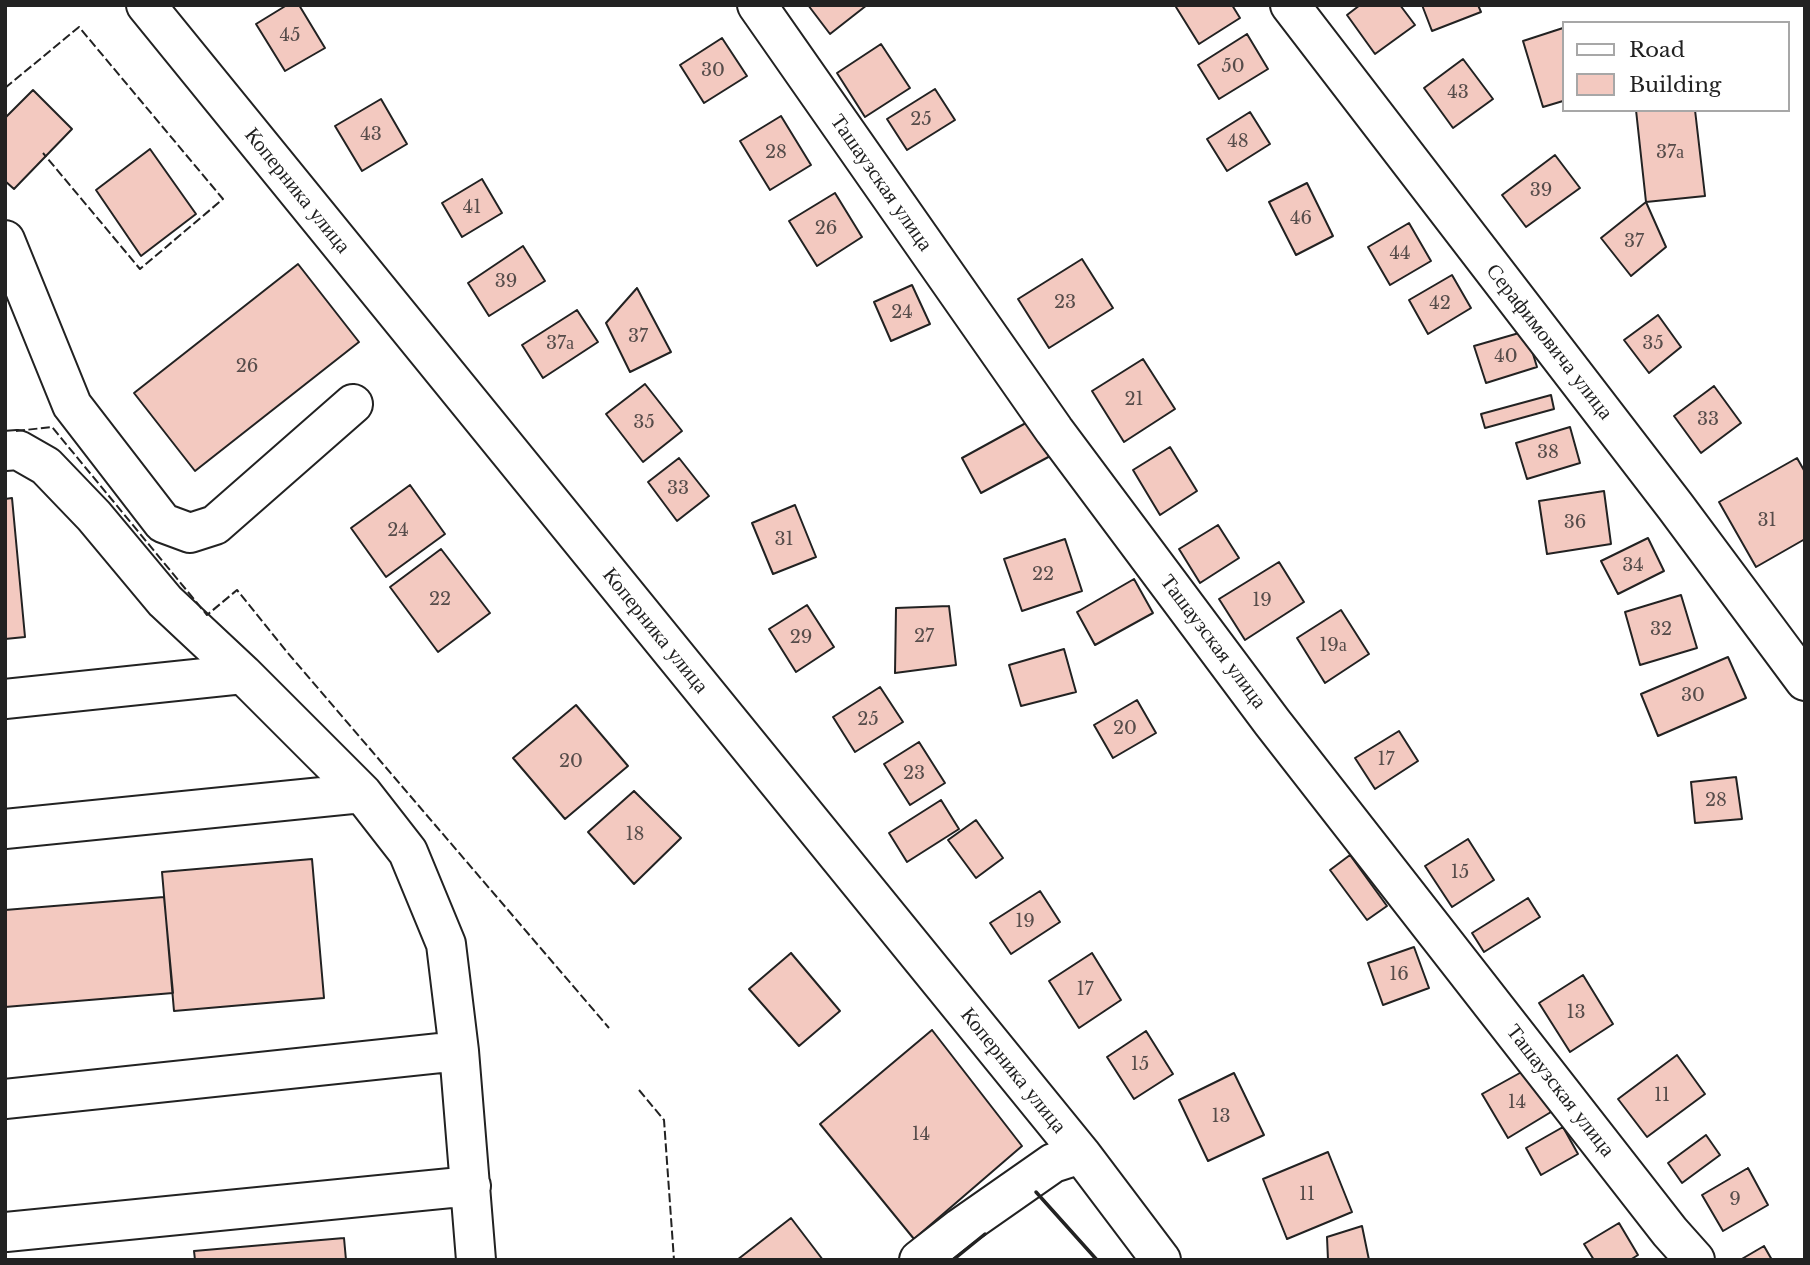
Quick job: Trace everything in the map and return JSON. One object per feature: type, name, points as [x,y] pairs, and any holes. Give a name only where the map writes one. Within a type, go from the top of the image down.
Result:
[{"type":"street","name":"Коперника улица","points":[[146,5],[1082,1154],[1161,1260]]},
{"type":"street","name":"Ташаузская улица","points":[[757,5],[1055,430],[1272,722],[1670,1232],[1695,1260]]},
{"type":"street","name":"Серафимовича улица","points":[[1290,5],[1675,506],[1805,681]]},
{"type":"street","points":[[5,240],[72,405],[163,523],[190,533],[215,525],[353,404]]},
{"type":"street","points":[[5,451],[18,450],[46,466],[94,516],[165,601],[243,674],[362,793],[408,852],[446,944],[459,1051],[476,1260]]},
{"type":"street","points":[[5,699],[243,674]]},
{"type":"street","points":[[5,829],[362,793]]},
{"type":"street","points":[[5,1099],[459,1051]]},
{"type":"street","points":[[919,1260],[1053,1163],[1082,1154]]},
{"type":"street","points":[[6,1232],[471,1186]]},
{"type":"building","points":[[287,5],[299,5],[325,48],[285,71],[256,24]]},
{"type":"building","points":[[808,5],[867,5],[830,34]]},
{"type":"building","points":[[1232,5],[1240,18],[1199,44],[1176,7]]},
{"type":"building","points":[[1360,5],[1400,5],[1415,25],[1375,54],[1347,15]]},
{"type":"building","points":[[1422,5],[1478,5],[1481,12],[1432,31]]},
{"type":"building","points":[[1562,28],[1562,101],[1543,107],[1523,41]]},
{"type":"building","points":[[1247,34],[1268,69],[1219,99],[1198,65]]},
{"type":"building","points":[[722,38],[747,76],[704,103],[680,65]]},
{"type":"building","points":[[881,44],[910,88],[865,117],[837,73]]},
{"type":"building","points":[[1463,59],[1493,99],[1453,128],[1424,88]]},
{"type":"building","points":[[935,89],[955,120],[907,150],[887,119]]},
{"type":"building","points":[[33,90],[72,129],[14,189],[5,181],[5,118]]},
{"type":"building","points":[[381,99],[407,144],[362,171],[335,126]]},
{"type":"building","points":[[1250,112],[1270,144],[1227,171],[1207,139]]},
{"type":"building","points":[[1636,112],[1695,112],[1705,196],[1646,202]]},
{"type":"building","points":[[781,116],[811,165],[770,190],[740,141]]},
{"type":"building","points":[[150,149],[196,214],[141,256],[96,190]]},
{"type":"building","points":[[1555,155],[1580,188],[1526,227],[1502,195]]},
{"type":"building","points":[[482,179],[502,213],[462,237],[442,203]]},
{"type":"building","points":[[1307,183],[1333,236],[1296,255],[1269,202]]},
{"type":"building","points":[[835,193],[862,237],[817,266],[789,221]]},
{"type":"building","points":[[1646,202],[1666,247],[1631,276],[1601,238]]},
{"type":"building","points":[[1409,223],[1431,261],[1390,285],[1368,247]]},
{"type":"building","points":[[523,246],[545,281],[489,316],[468,283]]},
{"type":"building","points":[[1082,259],[1113,308],[1049,348],[1018,299]]},
{"type":"building","points":[[298,264],[359,342],[195,471],[134,393]]},
{"type":"building","points":[[1452,275],[1471,308],[1428,334],[1409,300]]},
{"type":"building","points":[[912,285],[930,324],[891,341],[874,302]]},
{"type":"building","points":[[637,288],[671,352],[630,372],[606,323]]},
{"type":"building","points":[[577,310],[598,342],[543,378],[522,345]]},
{"type":"building","points":[[1658,315],[1681,347],[1649,373],[1624,340]]},
{"type":"building","points":[[1526,331],[1537,367],[1486,383],[1474,346]]},
{"type":"building","points":[[1143,359],[1175,409],[1124,442],[1092,391]]},
{"type":"building","points":[[645,384],[682,431],[643,462],[606,414]]},
{"type":"building","points":[[1714,386],[1741,423],[1701,453],[1674,416]]},
{"type":"building","points":[[1551,395],[1554,409],[1485,428],[1481,414]]},
{"type":"building","points":[[1035,418],[1054,454],[981,493],[962,458]]},
{"type":"building","points":[[1570,427],[1580,463],[1527,479],[1516,443]]},
{"type":"building","points":[[1170,447],[1197,491],[1160,515],[1133,470]]},
{"type":"building","points":[[679,458],[709,496],[677,521],[648,482]]},
{"type":"building","points":[[1797,458],[1805,472],[1805,539],[1756,567],[1719,502]]},
{"type":"building","points":[[410,485],[445,534],[386,577],[351,528]]},
{"type":"building","points":[[1604,491],[1611,544],[1547,554],[1539,501]]},
{"type":"building","points":[[12,498],[25,637],[5,639],[5,499]]},
{"type":"building","points":[[795,505],[816,557],[773,574],[752,523]]},
{"type":"building","points":[[1218,525],[1239,558],[1200,583],[1179,549]]},
{"type":"building","points":[[1648,538],[1664,571],[1618,594],[1601,561]]},
{"type":"building","points":[[1065,539],[1082,591],[1022,611],[1004,559]]},
{"type":"building","points":[[441,549],[490,613],[438,652],[390,587]]},
{"type":"building","points":[[1279,562],[1304,602],[1245,640],[1219,599]]},
{"type":"building","points":[[1134,579],[1153,613],[1095,645],[1077,612]]},
{"type":"building","points":[[1681,595],[1697,648],[1640,665],[1625,612]]},
{"type":"building","points":[[807,605],[834,647],[796,672],[769,629]]},
{"type":"building","points":[[949,606],[956,665],[895,673],[896,608]]},
{"type":"building","points":[[1341,610],[1369,654],[1325,683],[1297,638]]},
{"type":"building","points":[[1064,649],[1076,692],[1021,706],[1009,665]]},
{"type":"building","points":[[1728,657],[1746,698],[1658,736],[1641,694]]},
{"type":"building","points":[[880,687],[903,722],[855,752],[833,717]]},
{"type":"building","points":[[1137,700],[1156,733],[1113,758],[1094,725]]},
{"type":"building","points":[[576,705],[628,766],[565,819],[513,758]]},
{"type":"building","points":[[1399,731],[1418,761],[1375,789],[1355,758]]},
{"type":"building","points":[[919,742],[945,783],[910,805],[884,764]]},
{"type":"building","points":[[1736,777],[1742,819],[1695,823],[1691,782]]},
{"type":"building","points":[[634,791],[681,838],[634,884],[588,832]]},
{"type":"building","points":[[941,800],[959,829],[907,862],[889,833]]},
{"type":"building","points":[[976,820],[1003,858],[976,878],[948,840]]},
{"type":"building","points":[[1468,839],[1494,880],[1452,907],[1425,866]]},
{"type":"building","points":[[1350,855],[1387,906],[1367,920],[1330,870]]},
{"type":"building","points":[[312,859],[324,998],[174,1011],[162,872]]},
{"type":"building","points":[[1040,891],[1060,922],[1011,954],[990,923]]},
{"type":"building","points":[[164,897],[173,993],[5,1007],[5,910]]},
{"type":"building","points":[[1528,898],[1540,917],[1484,952],[1472,933]]},
{"type":"building","points":[[1414,947],[1429,988],[1383,1005],[1368,963]]},
{"type":"building","points":[[791,953],[840,1011],[799,1046],[749,989]]},
{"type":"building","points":[[1092,953],[1121,1000],[1079,1028],[1049,981]]},
{"type":"building","points":[[1583,975],[1613,1024],[1570,1052],[1539,1003]]},
{"type":"building","points":[[932,1030],[1022,1146],[914,1239],[820,1124]]},
{"type":"building","points":[[1146,1031],[1173,1074],[1134,1099],[1107,1057]]},
{"type":"building","points":[[1677,1055],[1705,1094],[1647,1137],[1618,1099]]},
{"type":"building","points":[[1527,1069],[1551,1112],[1508,1138],[1482,1094]]},
{"type":"building","points":[[1234,1073],[1264,1135],[1208,1161],[1179,1100]]},
{"type":"building","points":[[1563,1127],[1578,1154],[1541,1175],[1526,1148]]},
{"type":"building","points":[[1706,1135],[1720,1155],[1682,1183],[1668,1163]]},
{"type":"building","points":[[1328,1152],[1352,1212],[1287,1239],[1263,1179]]},
{"type":"building","points":[[1748,1168],[1768,1205],[1723,1231],[1702,1195]]},
{"type":"building","points":[[791,1218],[823,1260],[737,1260]]},
{"type":"building","points":[[1619,1223],[1638,1255],[1630,1260],[1594,1260],[1584,1244]]},
{"type":"building","points":[[1362,1226],[1369,1260],[1328,1260],[1327,1237]]},
{"type":"building","points":[[344,1238],[346,1260],[195,1260],[194,1251]]},
{"type":"building","points":[[1764,1246],[1772,1260],[1740,1260]]},
{"type":"fence","points":[[5,88],[79,27],[223,199],[140,269],[43,153]]},
{"type":"fence","points":[[16,431],[52,427],[207,615],[237,590],[609,1028]]},
{"type":"fence","points":[[639,1090],[664,1120],[674,1260]]},
{"type":"wall","points":[[1036,1192],[1097,1260]]},
{"type":"wall","points":[[953,1260],[985,1234]]}]
